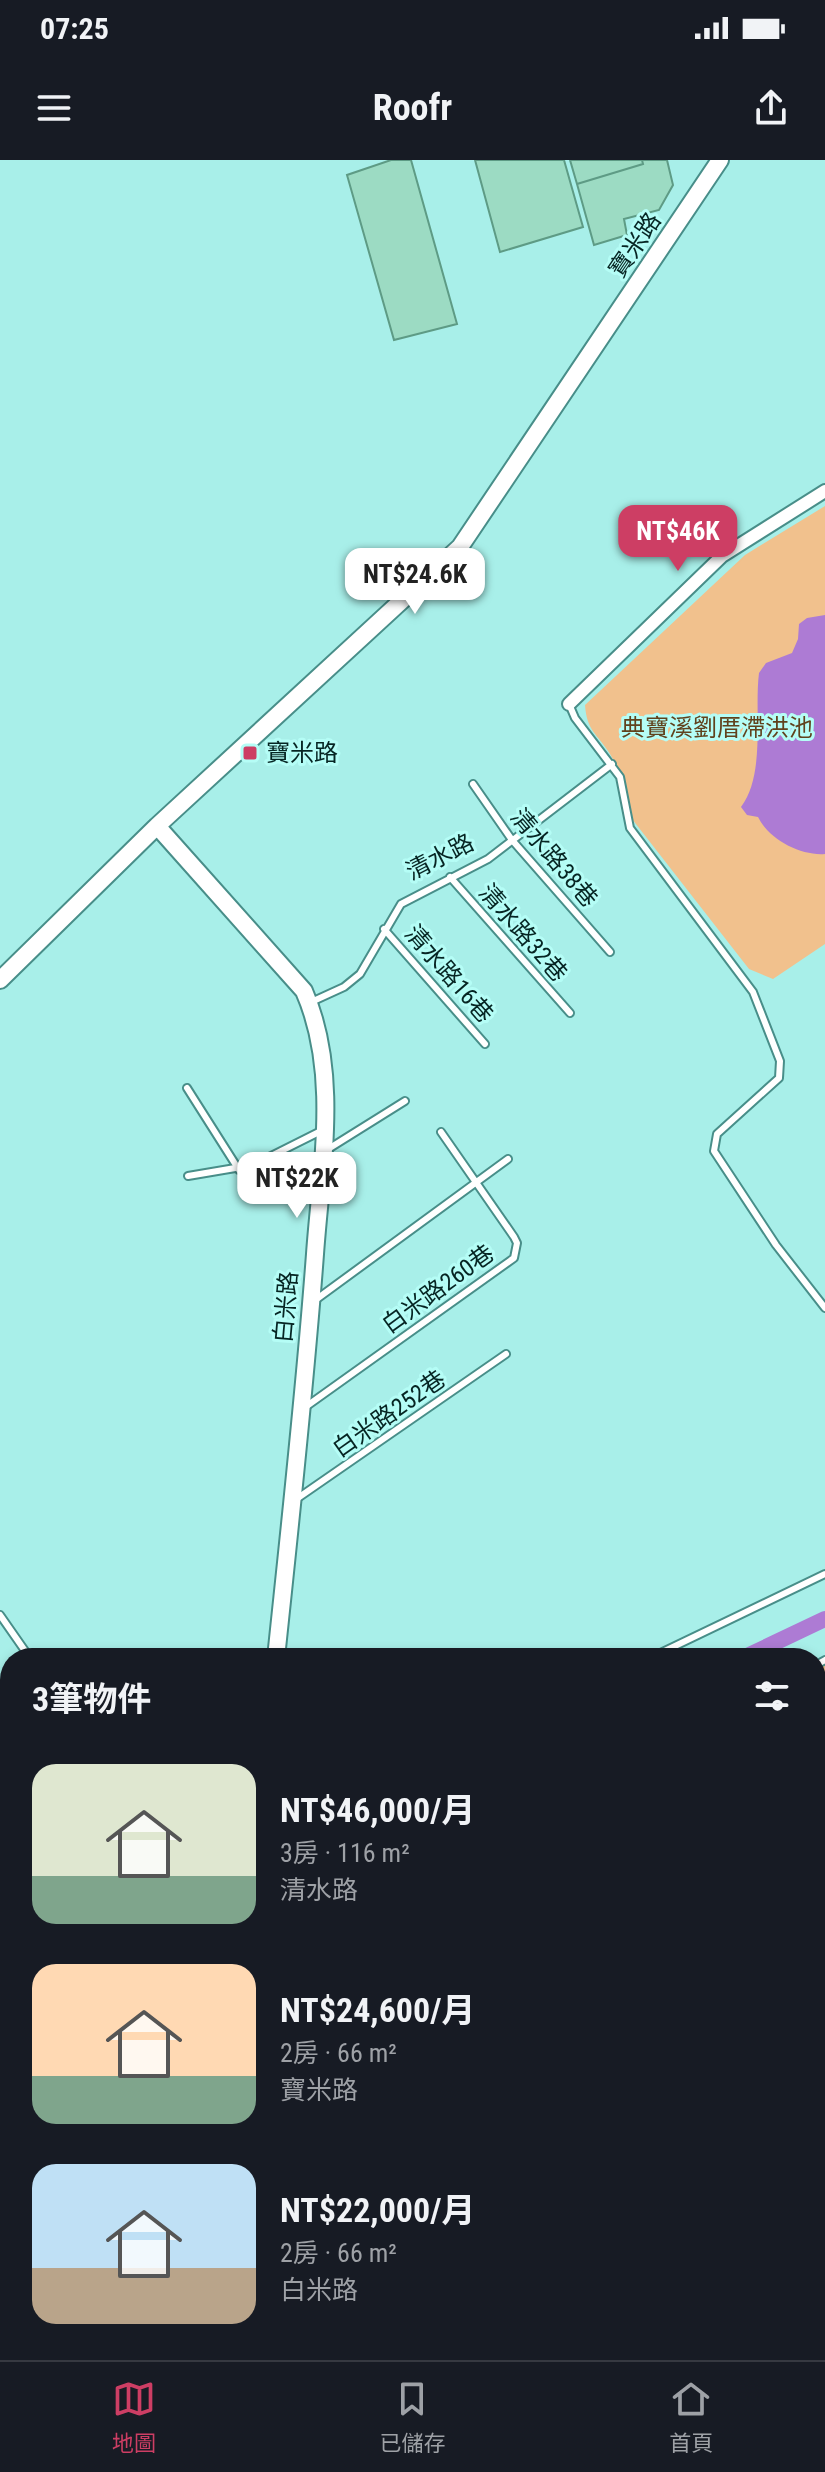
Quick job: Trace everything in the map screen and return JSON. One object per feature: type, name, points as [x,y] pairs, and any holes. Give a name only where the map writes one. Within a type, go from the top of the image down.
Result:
[{"type":"street","name":"寶米路","points":[[0,980],[157,826],[460,547],[720,160]]},
{"type":"street","points":[[569,704],[722,556],[825,491]]},
{"type":"street","name":"白米路","points":[[157,826],[281,962],[309,1003],[323,1055],[322,1153],[311,1303],[277,1648]]},
{"type":"lane","points":[[569,704],[575,718],[620,777],[630,828],[753,992],[759,1006],[780,1061],[779,1078],[717,1134],[714,1151],[776,1245],[825,1308]]},
{"type":"lane","name":"清水路","points":[[309,1003],[344,987],[360,974],[372,959],[384,929],[401,904],[413,895],[488,859],[612,764]]},
{"type":"lane","name":"清水路38巷","points":[[473,784],[512,840],[610,952]]},
{"type":"lane","name":"清水路32巷","points":[[450,877],[570,1013]]},
{"type":"lane","name":"清水路16巷","points":[[384,929],[485,1044]]},
{"type":"lane","points":[[187,1088],[239,1170]]},
{"type":"lane","points":[[322,1153],[405,1101]]},
{"type":"lane","points":[[188,1176],[239,1170],[323,1130]]},
{"type":"lane","name":"白米路260巷","points":[[301,1410],[514,1258],[517,1243],[441,1132]]},
{"type":"lane","points":[[311,1303],[508,1159]]},
{"type":"lane","name":"白米路252巷","points":[[292,1502],[506,1354]]},
{"type":"lane","points":[[671,1648],[825,1574]]},
{"type":"lane","points":[[0,1615],[23,1648]]},
{"type":"green space","name":"典寶溪劉厝滯洪池","points":[[825,506],[825,944],[773,979],[749,969],[632,819],[621,777],[610,754],[590,727],[585,705],[745,555]]},
{"type":"shaded area","points":[[825,615],[825,854],[816,854],[787,845],[770,833],[758,817],[747,815],[741,807],[754,778],[759,673],[766,663],[792,653],[798,639],[799,624],[807,618]]},
{"type":"building","points":[[391,160],[411,160],[457,324],[394,340],[347,175]]},
{"type":"building","points":[[475,160],[564,160],[583,227],[500,252]]},
{"type":"building","points":[[570,160],[642,160],[643,164],[577,184]]},
{"type":"building","points":[[642,160],[667,160],[673,185],[659,210],[624,219],[627,235],[594,245],[577,184],[643,164]]},
{"type":"waterway","points":[[764,1648],[825,1619]]},
{"type":"place","name":"寶米路","points":[[250,753]]}]
